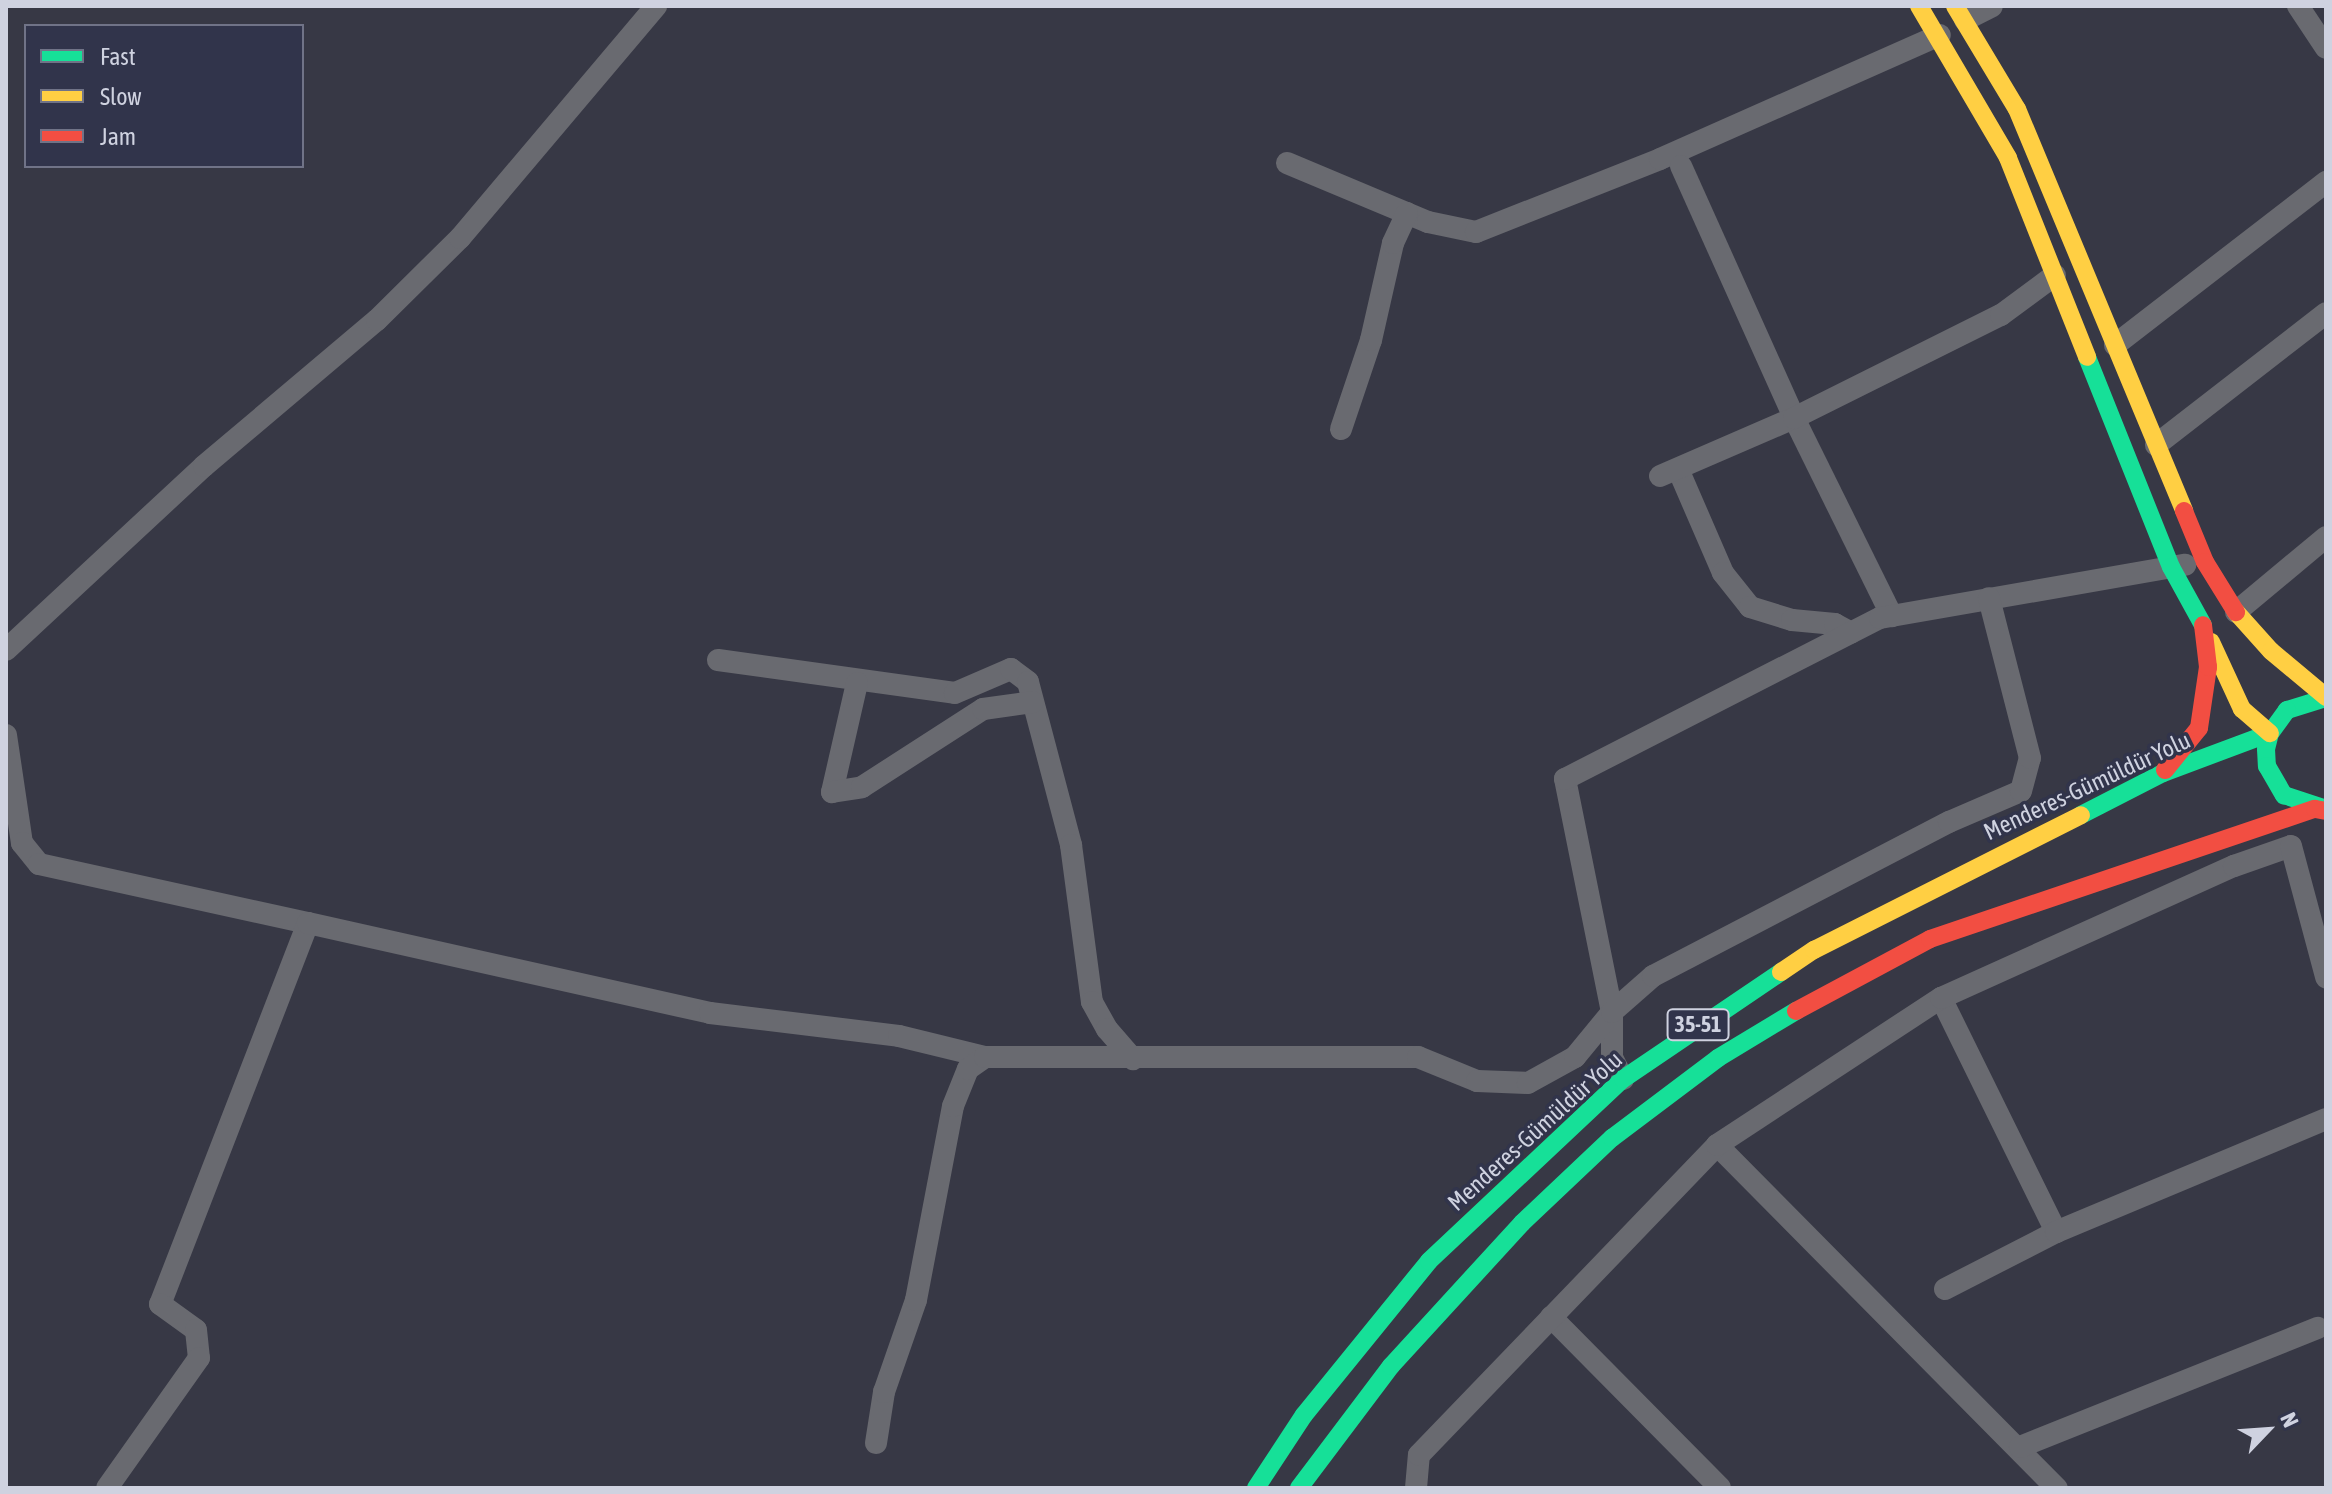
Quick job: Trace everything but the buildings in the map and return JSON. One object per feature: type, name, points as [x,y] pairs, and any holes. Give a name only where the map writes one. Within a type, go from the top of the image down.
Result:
[{"type":"main road","points":[[1919,6],[1940,35],[2008,158],[2171,567],[2203,625],[2242,709],[2270,733]]},
{"type":"main road","points":[[1960,13],[2017,109],[2205,562],[2236,612],[2271,651],[2326,698]]},
{"type":"main road","points":[[2163,773],[2199,728],[2208,667],[2203,625]]},
{"type":"main road","points":[[2322,810],[2284,795],[2267,766],[2270,733],[2287,710],[2326,698]]},
{"type":"main road","name":"Menderes-Gümüldür Yolu","points":[[1256,1488],[1304,1415],[1429,1261],[1623,1079],[1814,950],[2163,773],[2270,733]]},
{"type":"main road","name":"35-51","points":[[1299,1488],[1391,1366],[1522,1223],[1612,1138],[1718,1058],[1851,977],[1930,939],[2322,810]]},
{"type":"street","points":[[6,650],[75,581],[377,320],[450,248],[656,6]]},
{"type":"street","points":[[1960,13],[1992,6]]},
{"type":"street","points":[[2298,6],[2326,48]]},
{"type":"street","points":[[1287,163],[1407,213],[1476,232],[1660,159],[1940,35]]},
{"type":"street","points":[[1681,166],[1794,418],[1892,616]]},
{"type":"street","points":[[2115,345],[2326,182]]},
{"type":"street","points":[[1341,429],[1371,340],[1393,243],[1407,213]]},
{"type":"street","points":[[1851,633],[1835,624],[1792,620],[1750,607],[1723,573],[1669,473],[1794,418],[2001,315],[2055,275]]},
{"type":"street","points":[[2156,445],[2326,313]]},
{"type":"street","points":[[2236,612],[2326,537]]},
{"type":"street","points":[[1623,1079],[1612,1057],[1612,1012],[1565,779],[1851,633],[1892,616],[2205,562]]},
{"type":"street","points":[[6,735],[22,843],[39,864],[710,1013],[899,1036],[985,1057],[1418,1057],[1477,1081],[1528,1083],[1575,1057],[1612,1012],[1653,976],[1726,936],[2021,791],[2030,758],[1989,598]]},
{"type":"street","points":[[718,660],[857,683],[955,693],[1011,669],[1028,682],[1071,845],[1092,1002],[1107,1029],[1133,1059]]},
{"type":"street","points":[[857,683],[832,792],[862,787],[983,709],[1033,702]]},
{"type":"street","points":[[1416,1488],[1419,1455],[1717,1145],[1941,998],[2291,846],[2326,977]]},
{"type":"street","points":[[107,1488],[199,1358],[196,1330],[160,1304],[308,923]]},
{"type":"street","points":[[1941,998],[2056,1232]]},
{"type":"street","points":[[876,1443],[884,1392],[916,1300],[953,1106],[968,1069],[985,1057]]},
{"type":"street","points":[[1945,1289],[2056,1232],[2326,1119]]},
{"type":"street","points":[[1717,1145],[2020,1447],[2051,1486]]},
{"type":"street","points":[[1551,1317],[1720,1488]]},
{"type":"street","points":[[2020,1447],[2318,1328]]},
{"type":"traffic: fast","points":[[2087,357],[2171,567],[2203,625]]},
{"type":"traffic: fast","points":[[2326,698],[2287,710],[2270,733],[2266,749],[2267,766],[2284,795],[2326,809]]},
{"type":"traffic: fast","points":[[2081,815],[2163,773],[2270,733]]},
{"type":"traffic: fast","points":[[1256,1488],[1304,1415],[1429,1261],[1623,1079],[1781,972]]},
{"type":"traffic: fast","points":[[1299,1488],[1391,1366],[1522,1223],[1612,1138],[1718,1058],[1796,1011]]},
{"type":"traffic: slow","points":[[1919,6],[2008,158],[2087,357]]},
{"type":"traffic: slow","points":[[1955,6],[2017,109],[2184,511]]},
{"type":"traffic: slow","points":[[2236,612],[2271,651],[2326,697]]},
{"type":"traffic: slow","points":[[2211,642],[2242,709],[2270,733]]},
{"type":"traffic: slow","points":[[1781,972],[1814,950],[2081,815]]},
{"type":"traffic: jam","points":[[2184,511],[2205,562],[2236,612]]},
{"type":"traffic: jam","points":[[2165,770],[2199,728],[2208,667],[2203,625]]},
{"type":"traffic: jam","points":[[1796,1011],[1930,939],[2315,809],[2326,811]]}]
